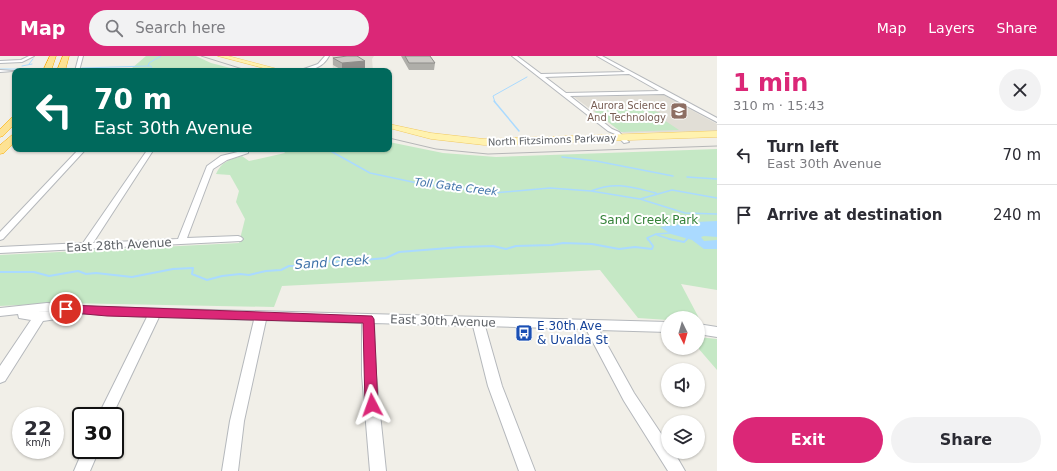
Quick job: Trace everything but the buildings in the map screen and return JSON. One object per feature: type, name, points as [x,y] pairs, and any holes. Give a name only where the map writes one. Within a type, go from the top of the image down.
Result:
[{"type":"highway","points":[[48,68],[53,56]]},
{"type":"highway","points":[[62,68],[66,56]]},
{"type":"highway","points":[[0,134],[12,122]]},
{"type":"highway","points":[[0,151],[12,140]]},
{"type":"main road","points":[[218,57],[257,68]]},
{"type":"main road","points":[[218,57],[268,68]]},
{"type":"main road","name":"North Fitzsimons Parkway","points":[[392,127],[436,137],[479,142],[717,139]]},
{"type":"main road","name":"North Fitzsimons Parkway","points":[[392,133],[433,142],[487,148],[717,134]]},
{"type":"street","points":[[0,62],[22,61],[32,56]]},
{"type":"street","points":[[78,68],[81,56]]},
{"type":"street","points":[[309,68],[320,64],[327,56]]},
{"type":"street","points":[[514,56],[621,140]]},
{"type":"street","points":[[599,56],[717,120]]},
{"type":"street","points":[[0,76],[2,71],[11,71]]},
{"type":"street","points":[[539,76],[631,73]]},
{"type":"street","points":[[564,95],[665,92]]},
{"type":"street","points":[[635,93],[643,97]]},
{"type":"street","points":[[0,237],[80,152]]},
{"type":"street","points":[[86,246],[149,152]]},
{"type":"street","points":[[181,242],[210,168],[218,161],[240,152]]},
{"type":"street","points":[[247,152],[253,160]]},
{"type":"street","name":"East 28th Avenue","points":[[0,250],[238,239]]},
{"type":"street","name":"East 30th Avenue","points":[[0,314],[98,311],[661,327]]},
{"type":"street","points":[[0,377],[44,313]]},
{"type":"street","points":[[109,407],[155,313]]},
{"type":"street","points":[[230,471],[237,421],[261,316]]},
{"type":"street","points":[[368,319],[369,375],[378,471]]},
{"type":"street","points":[[478,322],[495,386],[527,471]]},
{"type":"street","points":[[590,325],[629,397],[677,471]]},
{"type":"street","points":[[705,330],[717,332]]},
{"type":"street","points":[[82,471],[87,459]]},
{"type":"shaded area","points":[[332,56],[374,56],[372,59],[373,68],[333,68]]},
{"type":"shaded area","points":[[664,95],[717,124],[717,131],[623,133],[574,97]]},
{"type":"green space","points":[[146,56],[196,56],[211,63],[230,68],[132,68]]},
{"type":"green space","points":[[642,109],[644,111],[649,109],[663,114],[658,116],[679,130],[621,132],[594,111]]},
{"type":"green space","name":"Sand Creek Park","points":[[392,143],[443,153],[496,157],[717,149],[717,290],[681,284],[695,311],[661,311],[661,320],[638,318],[600,270],[282,286],[274,307],[63,303],[0,306],[0,255],[239,243],[245,219],[236,202],[239,191],[230,175],[216,174],[223,164],[234,158],[242,156],[249,161],[285,153],[284,152],[392,152]]},
{"type":"green space","points":[[705,338],[717,339],[717,370],[704,355]]},
{"type":"water","points":[[717,221],[717,237],[701,237],[704,241],[717,240],[717,249],[704,249],[692,240],[671,234],[660,227],[696,222]]},
{"type":"waterway","name":"Toll Gate Creek","points":[[148,66],[149,63],[161,56]]},
{"type":"waterway","points":[[29,64],[33,59]]},
{"type":"waterway","points":[[22,66],[32,64]]},
{"type":"waterway","points":[[82,68],[148,66]]},
{"type":"waterway","name":"Toll Gate Creek","points":[[148,66],[151,66],[151,68]]},
{"type":"waterway","points":[[0,69],[12,69]]},
{"type":"waterway","points":[[495,102],[493,96],[527,77]]},
{"type":"waterway","points":[[494,101],[519,131]]},
{"type":"waterway","name":"Toll Gate Creek","points":[[332,152],[370,173],[422,184],[494,193],[550,188],[591,191]]},
{"type":"waterway","points":[[562,157],[596,161],[673,176]]},
{"type":"waterway","points":[[687,177],[717,179]]},
{"type":"waterway","points":[[591,191],[608,186],[624,186],[656,193]]},
{"type":"waterway","points":[[640,199],[672,190],[717,198]]},
{"type":"waterway","name":"Toll Gate Creek","points":[[591,191],[640,199]]},
{"type":"waterway","points":[[640,199],[685,213],[717,214]]},
{"type":"waterway","name":"Sand Creek","points":[[648,240],[647,238],[656,234],[670,233]]},
{"type":"waterway","name":"Sand Creek","points":[[657,235],[671,239]]},
{"type":"waterway","name":"Sand Creek","points":[[671,239],[684,242],[689,237]]},
{"type":"waterway","name":"Sand Creek","points":[[0,272],[34,272],[49,276],[78,271],[86,274],[96,273],[132,277],[173,269],[193,268],[192,274],[207,280],[222,276],[240,274],[249,275],[266,271],[281,270],[289,266],[309,266],[324,261],[342,262],[386,258],[399,252],[461,247],[493,246],[506,249],[516,246],[552,245],[563,243],[592,244],[619,249],[635,247],[652,249],[653,246],[648,239]]},
{"type":"tram line","points":[[201,56],[239,68]]},
{"type":"tram line","points":[[392,139],[436,149],[488,154],[717,146]]},
{"type":"place","name":"Aurora Science And Technology","points":[[679,111]]},
{"type":"place","name":"E 30th Ave & Uvalda St","points":[[524,333]]},
{"type":"route","points":[[66,309],[107,312],[368,319],[369,375],[372,405]]}]
